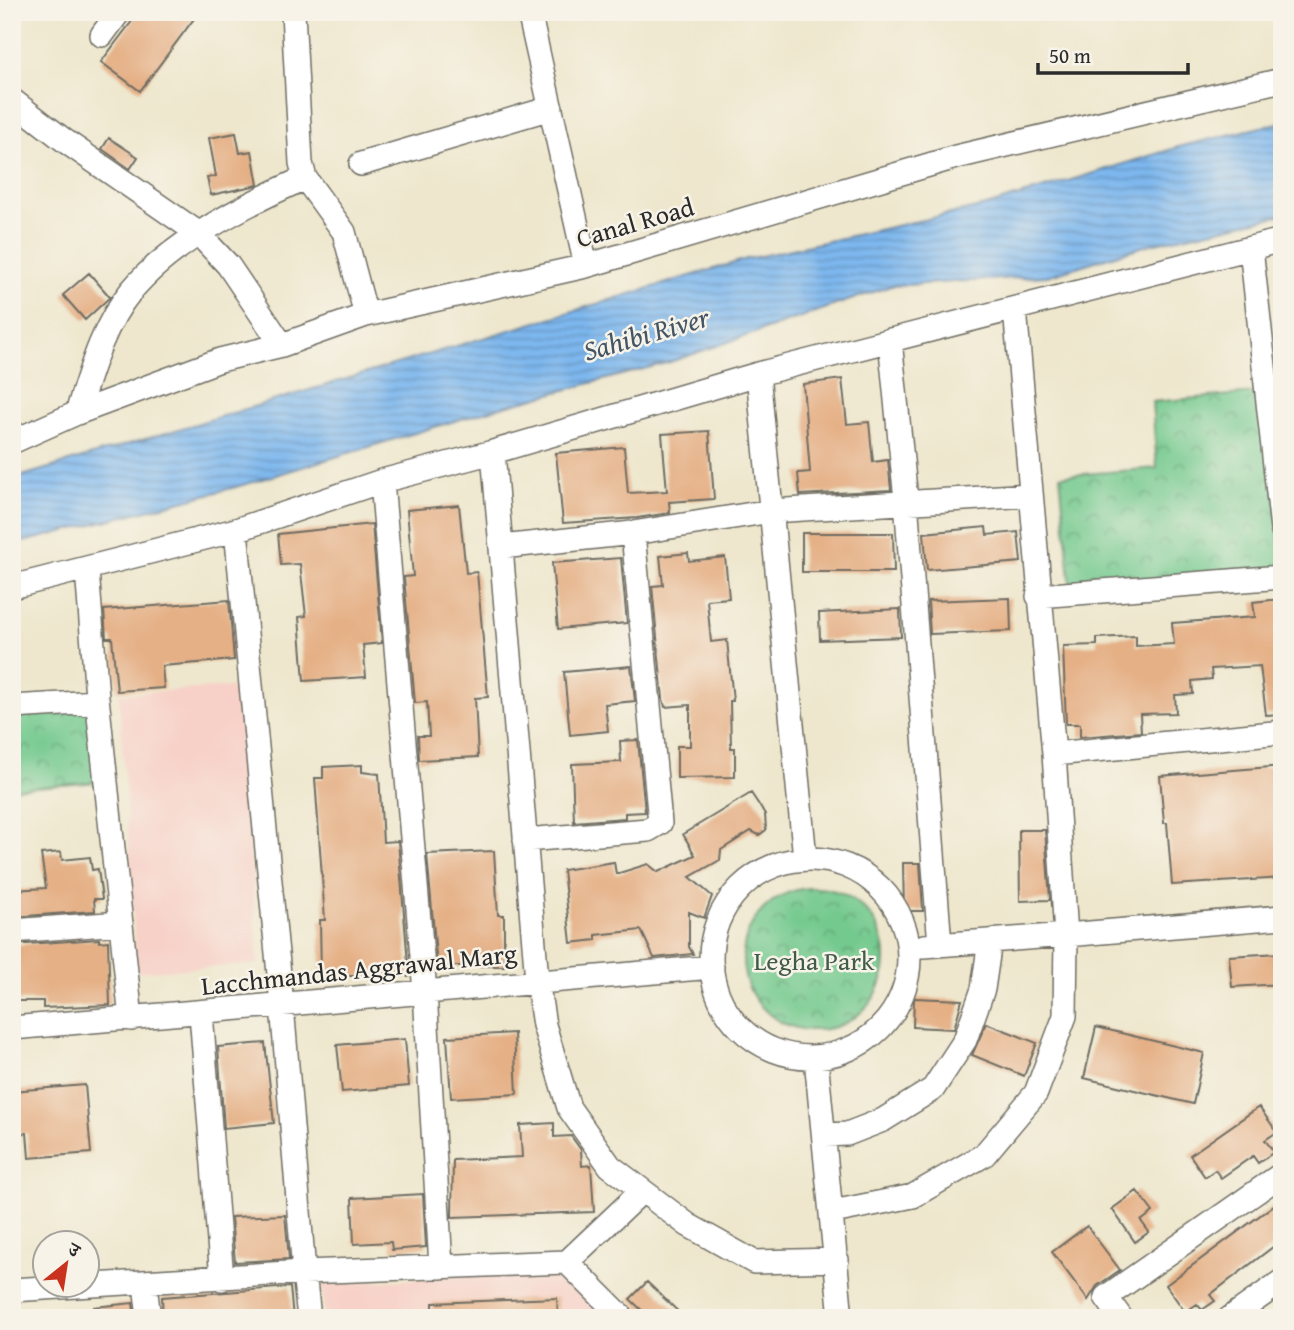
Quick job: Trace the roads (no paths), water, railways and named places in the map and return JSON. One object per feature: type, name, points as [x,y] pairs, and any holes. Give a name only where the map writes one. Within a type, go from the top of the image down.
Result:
[{"type":"street","points":[[102,35],[120,12]]},
{"type":"street","points":[[293,12],[301,163],[305,178],[344,232],[366,315]]},
{"type":"street","points":[[529,12],[586,266]]},
{"type":"street","name":"Canal Road","points":[[12,442],[77,413],[220,360],[282,345],[366,315],[586,266],[956,157],[1282,80]]},
{"type":"street","points":[[12,100],[65,141],[198,233],[228,265],[282,345]]},
{"type":"street","points":[[361,164],[551,108]]},
{"type":"street","points":[[77,413],[95,355],[129,293],[160,261],[198,233],[305,178]]},
{"type":"street","points":[[12,587],[236,530],[382,481],[493,452],[758,374],[1282,240]]},
{"type":"street","points":[[1251,248],[1282,530]]},
{"type":"street","points":[[833,1212],[913,1196],[984,1155],[1036,1093],[1065,1016],[1066,935],[1054,754],[1038,596],[1015,309]]},
{"type":"street","points":[[890,340],[906,500],[940,945]]},
{"type":"street","points":[[758,374],[805,858]]},
{"type":"street","points":[[493,452],[537,980],[544,1025],[569,1108],[610,1166],[688,1225],[754,1262],[837,1260]]},
{"type":"street","points":[[382,481],[425,992],[440,1267]]},
{"type":"street","points":[[500,547],[634,533],[771,511],[906,500],[1030,495]]},
{"type":"street","points":[[236,530],[309,1318]]},
{"type":"street","points":[[525,839],[648,830],[660,823],[634,533]]},
{"type":"street","points":[[87,570],[97,702],[131,1019]]},
{"type":"street","points":[[1038,596],[1282,577]]},
{"type":"street","points":[[12,707],[97,702]]},
{"type":"street","points":[[1054,754],[1282,732]]},
{"type":"street","points":[[805,858],[840,863],[870,879],[894,905],[908,948],[908,975],[897,1008],[875,1034],[845,1052],[816,1058],[782,1054],[751,1038],[727,1013],[715,987],[710,953],[718,919],[736,890],[764,870],[805,858]]},
{"type":"street","points":[[908,948],[1282,917]]},
{"type":"street","points":[[12,932],[121,923]]},
{"type":"street","points":[[825,1135],[847,1134],[883,1120],[933,1088],[965,1040],[983,989],[990,941]]},
{"type":"street","name":"Lacchmandas Aggrawal Marg","points":[[12,1028],[201,1013],[537,980],[712,967]]},
{"type":"street","points":[[201,1013],[222,1279]]},
{"type":"street","points":[[816,1058],[833,1212],[841,1318]]},
{"type":"street","points":[[1121,1318],[1106,1297],[1282,1174]]},
{"type":"street","points":[[12,1290],[145,1284],[304,1272],[567,1262],[642,1191]]},
{"type":"street","points":[[567,1262],[623,1318]]},
{"type":"street","points":[[1230,1318],[1282,1281]]},
{"type":"street","points":[[145,1284],[149,1318]]},
{"type":"water","name":"Sahibi River","points":[[1282,122],[1282,215],[1151,244],[1047,276],[891,286],[670,362],[501,407],[236,487],[12,545],[12,479],[747,259],[986,206],[1182,146]]},
{"type":"park label","name":"Legha Park","points":[[814,960]]}]
